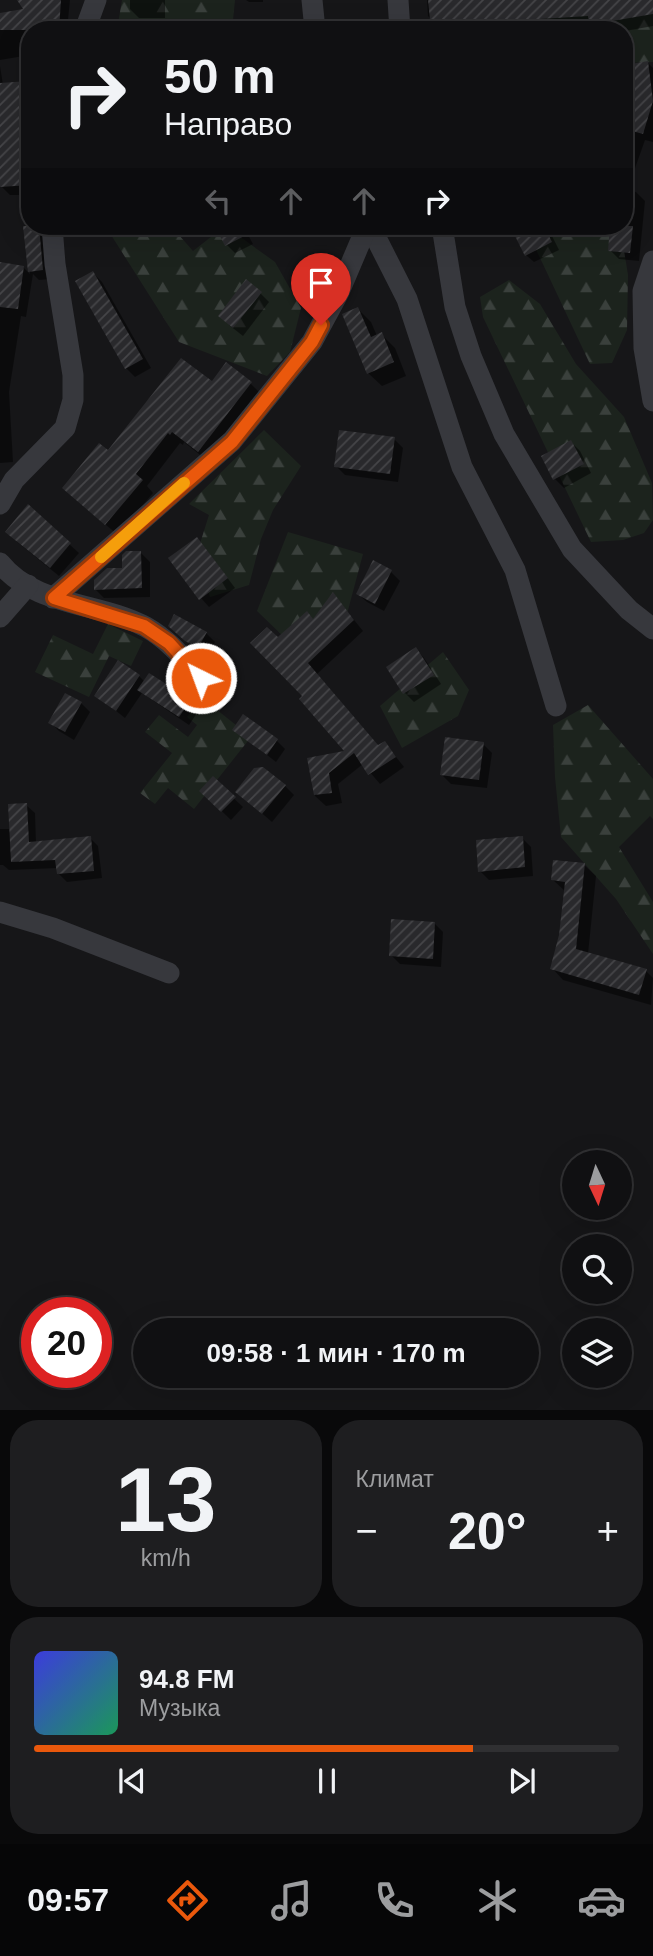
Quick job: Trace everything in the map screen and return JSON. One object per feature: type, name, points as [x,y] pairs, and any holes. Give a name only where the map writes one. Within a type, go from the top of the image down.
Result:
[{"type":"lane","points":[[88,21],[96,0]]},
{"type":"lane","points":[[312,0],[314,21]]},
{"type":"lane","points":[[398,0],[399,21]]},
{"type":"lane","points":[[0,504],[14,480],[65,428],[74,400],[73,375],[53,235]]},
{"type":"lane","points":[[54,598],[232,442],[312,342],[365,235]]},
{"type":"lane","points":[[374,235],[407,299],[462,467],[515,570],[556,706]]},
{"type":"lane","points":[[443,235],[455,307],[471,356],[504,433],[572,550],[629,610],[653,629]]},
{"type":"lane","points":[[653,261],[643,290],[644,348],[653,401]]},
{"type":"lane","points":[[0,563],[10,575],[54,598],[144,626],[169,643],[201,678]]},
{"type":"lane","points":[[0,617],[28,585]]},
{"type":"lane","points":[[0,912],[53,928],[169,973]]},
{"type":"green space","points":[[122,0],[235,0],[233,21],[118,21]]},
{"type":"green space","points":[[481,0],[653,7],[653,62],[633,63],[633,21],[482,21]]},
{"type":"green space","points":[[111,235],[179,235],[193,251],[213,235],[238,235],[275,262],[301,308],[290,352],[267,376],[179,342]]},
{"type":"green space","points":[[529,235],[621,235],[628,275],[627,330],[612,363],[590,364]]},
{"type":"green space","points":[[509,280],[540,304],[576,364],[624,417],[652,483],[653,520],[644,533],[623,540],[591,542],[483,317],[480,297]]},
{"type":"green space","points":[[264,430],[301,466],[273,510],[261,539],[249,585],[210,597],[197,553],[209,515],[189,504]]},
{"type":"green space","points":[[288,532],[363,554],[344,625],[310,662],[257,611]]},
{"type":"green space","points":[[108,624],[143,641],[131,666],[109,656],[89,697],[35,672],[53,635],[93,654]]},
{"type":"green space","points":[[443,652],[469,690],[458,716],[402,748],[380,706]]},
{"type":"green space","points":[[202,698],[251,737],[194,809],[168,788],[155,804],[140,793],[172,753],[145,732],[159,715],[188,737],[197,725],[187,717]]},
{"type":"green space","points":[[588,705],[653,779],[653,819],[650,816],[619,847],[653,902],[653,954],[616,899],[561,837],[553,725]]},
{"type":"building","points":[[17,0],[61,0],[60,21],[21,21],[21,30],[0,30],[0,13],[23,9]]},
{"type":"building","points":[[428,0],[653,0],[653,14],[612,21],[589,21],[588,16],[507,21],[430,21]]},
{"type":"building","points":[[648,61],[653,101],[643,134],[633,131],[633,64]]},
{"type":"building","points":[[21,82],[21,186],[0,187],[0,83]]},
{"type":"building","points":[[24,235],[40,235],[43,270],[28,272]]},
{"type":"building","points":[[220,235],[246,235],[225,246]]},
{"type":"building","points":[[514,235],[548,235],[552,242],[525,256]]},
{"type":"building","points":[[609,235],[632,235],[630,253],[608,251]]},
{"type":"building","points":[[0,262],[24,266],[18,309],[0,307]]},
{"type":"building","points":[[93,271],[143,359],[125,369],[75,281]]},
{"type":"building","points":[[246,279],[262,292],[233,328],[218,316]]},
{"type":"building","points":[[358,307],[371,337],[382,332],[394,362],[367,374],[342,314]]},
{"type":"building","points":[[181,358],[212,381],[226,362],[252,382],[198,452],[172,432],[170,435],[168,433],[136,474],[143,480],[105,525],[62,488],[99,443],[108,450]]},
{"type":"building","points":[[339,430],[395,437],[390,474],[334,467]]},
{"type":"building","points":[[571,440],[584,464],[553,480],[541,456]]},
{"type":"building","points":[[28,504],[71,543],[50,568],[5,532]]},
{"type":"building","points":[[197,537],[228,578],[199,600],[168,558]]},
{"type":"building","points":[[126,551],[141,551],[142,588],[94,590],[94,580],[107,568],[122,568],[122,555]]},
{"type":"building","points":[[373,560],[392,570],[375,604],[356,594]]},
{"type":"building","points":[[333,592],[354,620],[308,663],[378,745],[385,741],[396,757],[368,775],[354,753],[329,773],[332,793],[314,795],[307,758],[344,751],[299,699],[302,696],[250,643],[267,627],[278,637],[307,611],[313,619]]},
{"type":"building","points":[[174,614],[207,632],[198,648],[168,626]]},
{"type":"building","points":[[416,647],[434,675],[403,694],[386,667]]},
{"type":"building","points":[[118,660],[140,675],[116,711],[94,696]]},
{"type":"building","points":[[149,673],[191,700],[179,717],[137,690]]},
{"type":"building","points":[[65,693],[82,702],[65,732],[48,723]]},
{"type":"building","points":[[243,714],[278,739],[267,755],[232,730]]},
{"type":"building","points":[[445,737],[484,742],[479,780],[440,775]]},
{"type":"building","points":[[263,767],[286,785],[262,814],[235,792],[254,768]]},
{"type":"building","points":[[213,776],[236,797],[221,812],[199,791]]},
{"type":"building","points":[[27,803],[29,842],[91,836],[94,871],[57,874],[55,860],[11,862],[8,804]]},
{"type":"building","points":[[523,836],[525,867],[478,872],[476,840]]},
{"type":"building","points":[[553,860],[585,863],[576,949],[647,969],[639,995],[550,969],[559,935],[565,882],[551,880]]},
{"type":"building","points":[[391,919],[435,922],[433,959],[389,956]]},
{"type":"slow traffic","points":[[101,557],[184,483]]},
{"type":"route","points":[[201,678],[169,643],[144,626],[54,598],[232,442],[312,342],[321,325]]}]
